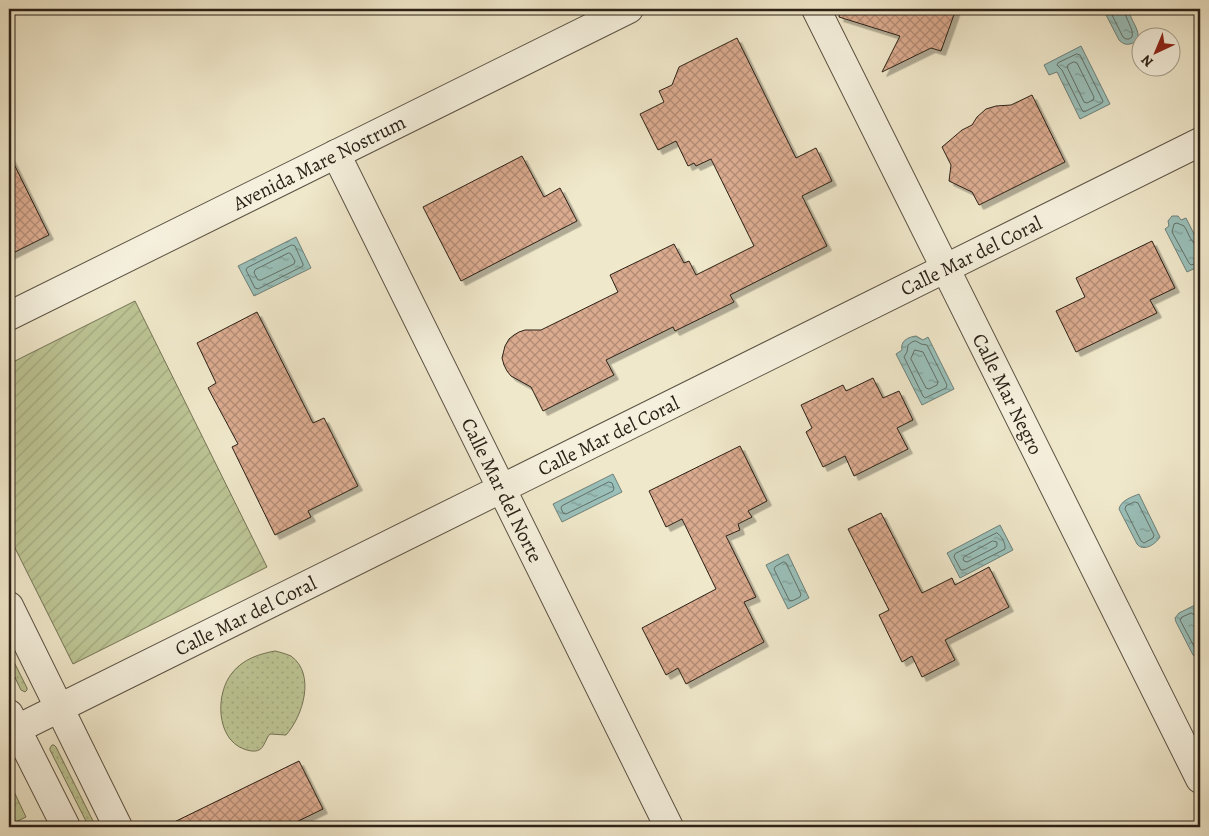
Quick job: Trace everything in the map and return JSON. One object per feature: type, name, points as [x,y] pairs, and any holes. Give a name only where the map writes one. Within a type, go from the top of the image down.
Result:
[{"type":"street","name":"Avenida Mare Nostrum","points":[[9,316],[629,9]]},
{"type":"street","name":"Calle Mar Negro","points":[[816,9],[1200,778]]},
{"type":"street","name":"Calle Mar del Coral","points":[[13,721],[60,708],[1200,142]]},
{"type":"street","name":"Calle Mar del Norte","points":[[336,154],[669,827]]},
{"type":"street","points":[[9,606],[118,827]]},
{"type":"street","points":[[13,721],[66,827]]},
{"type":"green space","points":[[135,301],[267,567],[73,664],[9,536],[9,364]]},
{"type":"green space","points":[[275,651],[291,656],[299,664],[305,684],[302,706],[286,735],[270,734],[261,749],[256,751],[244,749],[235,744],[223,726],[221,704],[226,682],[241,664],[257,656]]},
{"type":"green space","points":[[9,652],[27,688],[25,692],[21,690],[9,665]]},
{"type":"green space","points":[[52,745],[56,747],[96,827],[89,827],[50,750]]},
{"type":"green space","points":[[9,781],[26,817],[9,825]]},
{"type":"water","points":[[1103,9],[1129,9],[1136,28],[1132,28],[1132,43],[1122,43]]},
{"type":"water","points":[[1081,46],[1110,104],[1080,119],[1057,72],[1049,75],[1044,65]]},
{"type":"water","points":[[1172,216],[1178,216],[1181,220],[1186,218],[1200,246],[1200,266],[1187,272],[1165,229],[1169,226],[1168,221]]},
{"type":"water","points":[[296,237],[311,268],[254,296],[238,266]]},
{"type":"water","points":[[916,336],[923,340],[928,337],[954,389],[922,405],[896,354],[902,350],[902,344],[905,340]]},
{"type":"water","points":[[613,474],[622,492],[562,522],[553,504]]},
{"type":"water","points":[[1139,494],[1160,537],[1155,543],[1146,547],[1137,544],[1119,509],[1124,501]]},
{"type":"water","points":[[1000,525],[1013,550],[960,578],[947,553]]},
{"type":"water","points":[[788,554],[809,598],[788,609],[766,565]]},
{"type":"water","points":[[1195,605],[1200,616],[1200,659],[1193,655],[1175,618],[1179,613]]},
{"type":"building","points":[[840,9],[956,9],[941,51],[931,48],[882,72],[900,36],[839,17]]},
{"type":"building","points":[[737,38],[796,158],[816,148],[832,181],[802,196],[827,246],[730,295],[734,302],[675,331],[673,327],[606,360],[614,375],[543,411],[531,387],[511,376],[504,365],[502,358],[505,346],[514,335],[525,330],[541,330],[618,292],[610,275],[674,244],[684,263],[689,261],[696,275],[754,246],[711,159],[696,166],[694,163],[688,166],[676,141],[658,150],[640,114],[664,102],[659,91],[672,85],[679,67]]},
{"type":"building","points":[[1032,95],[1065,162],[979,205],[972,192],[949,181],[951,165],[942,147],[962,130],[972,125],[977,117],[986,109],[1011,105]]},
{"type":"building","points":[[9,154],[49,235],[9,255]]},
{"type":"building","points":[[522,156],[544,197],[560,188],[577,221],[461,281],[423,207]]},
{"type":"building","points":[[1152,241],[1175,288],[1150,300],[1157,313],[1076,352],[1056,311],[1085,297],[1076,278]]},
{"type":"building","points":[[257,312],[313,423],[324,418],[358,486],[308,511],[311,517],[275,535],[232,447],[238,444],[208,388],[216,383],[197,343]]},
{"type":"building","points":[[873,378],[883,398],[899,391],[913,420],[897,428],[908,449],[854,476],[845,456],[823,467],[806,432],[812,428],[801,405],[843,385],[846,391]]},
{"type":"building","points":[[740,446],[767,501],[748,511],[752,517],[738,524],[740,530],[726,536],[756,597],[744,602],[764,642],[686,684],[678,668],[666,675],[642,628],[716,589],[682,519],[666,527],[649,491]]},
{"type":"building","points":[[881,513],[922,593],[952,578],[955,585],[989,567],[1009,607],[945,640],[955,660],[922,677],[912,656],[902,662],[879,615],[889,610],[848,529]]},
{"type":"building","points":[[299,761],[323,809],[286,827],[164,827]]}]
